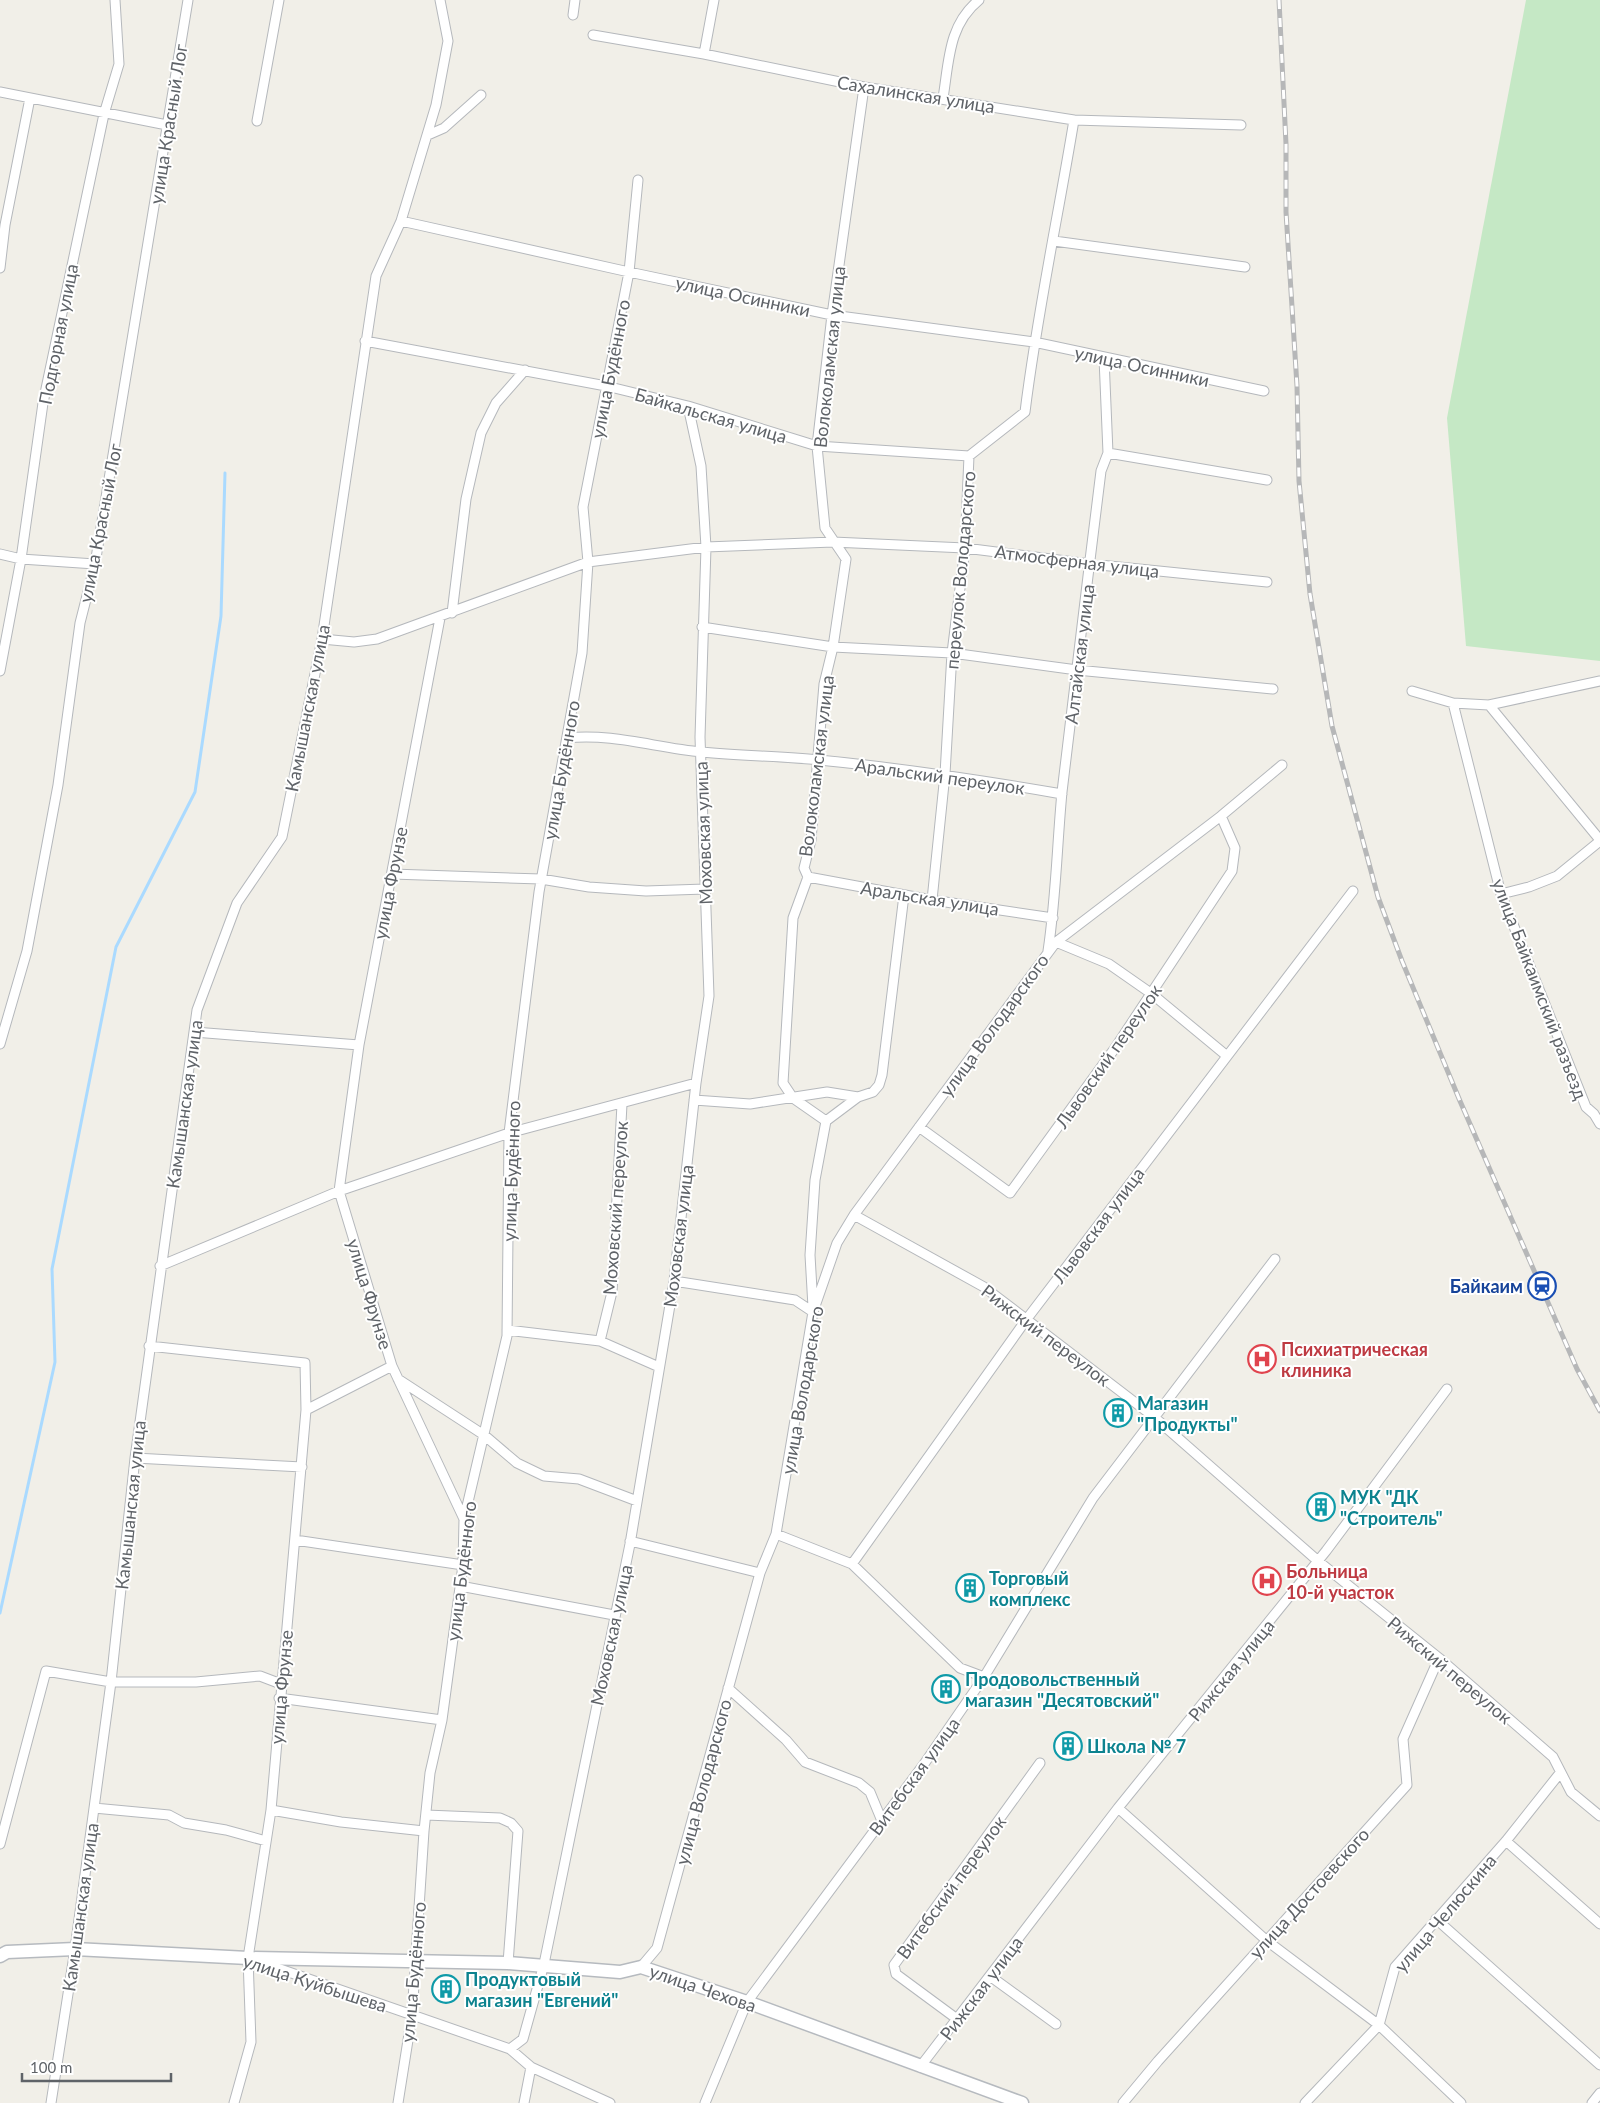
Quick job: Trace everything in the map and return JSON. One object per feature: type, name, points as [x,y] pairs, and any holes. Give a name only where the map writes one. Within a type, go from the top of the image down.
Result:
[{"type":"street","name":"Подгорная улица","points":[[0,671],[21,560],[43,402],[104,114],[120,64],[115,0]]},
{"type":"street","name":"улица Красный Лог","points":[[0,1044],[26,951],[58,785],[80,623],[96,564],[188,0]]},
{"type":"street","points":[[257,121],[278,0]]},
{"type":"street","name":"Камышанская улица","points":[[51,2103],[75,1948],[111,1682],[149,1346],[197,1010],[237,903],[282,836],[322,640],[376,276],[401,220],[428,135],[444,71],[448,41],[440,0]]},
{"type":"street","points":[[573,15],[575,0]]},
{"type":"street","points":[[704,54],[714,0]]},
{"type":"street","points":[[943,98],[952,43],[960,18],[979,0]]},
{"type":"street","name":"Сахалинская улица","points":[[593,35],[704,54],[864,86],[1074,120],[1241,125]]},
{"type":"street","name":"Волоколамская улица","points":[[793,1098],[784,1083],[793,918],[808,877],[804,868],[811,840],[824,684],[833,647],[846,559],[825,528],[817,446],[832,315],[864,86]]},
{"type":"street","points":[[0,92],[167,125]]},
{"type":"street","points":[[428,135],[444,128],[481,95]]},
{"type":"street","points":[[0,268],[5,224],[30,98]]},
{"type":"street","name":"переулок Володарского","points":[[932,900],[945,774],[952,653],[965,548],[969,456],[1025,412],[1034,342],[1054,242],[1074,120]]},
{"type":"street","name":"улица Будённого","points":[[398,2103],[412,2015],[424,1831],[430,1773],[442,1720],[463,1565],[464,1519],[507,1330],[509,1133],[541,879],[582,652],[588,562],[583,507],[629,272],[638,180]]},
{"type":"street","name":"улица Осинники","points":[[401,220],[629,272],[832,315],[1034,342],[1264,391]]},
{"type":"street","points":[[1054,242],[1245,267]]},
{"type":"street","name":"Байкальская улица","points":[[365,341],[606,386],[688,406],[817,446],[969,456]]},
{"type":"street","name":"Алтайская улица","points":[[1048,952],[1053,918],[1062,794],[1101,471],[1108,453],[1104,358]]},
{"type":"street","points":[[452,613],[466,500],[481,433],[496,403],[525,370]]},
{"type":"street","name":"Моховская улица","points":[[510,2048],[523,2039],[544,1964],[630,1540],[674,1281],[696,1083],[709,996],[700,752],[702,627],[706,547],[702,466],[688,406]]},
{"type":"street","points":[[1108,453],[1267,480]]},
{"type":"street","name":"Атмосферная улица","points":[[322,640],[354,642],[377,639],[440,618],[588,562],[706,547],[833,542],[965,548],[1090,564],[1267,582]]},
{"type":"street","points":[[0,554],[21,560],[96,564]]},
{"type":"street","name":"улица Фрунзе","points":[[234,2103],[251,2042],[248,1958],[270,1810],[306,1410],[392,1366],[339,1191],[359,1045],[440,618]]},
{"type":"street","points":[[702,627],[833,647],[952,653],[1077,670],[1273,689]]},
{"type":"street","points":[[1412,691],[1453,703],[1489,705],[1600,681]]},
{"type":"street","name":"улица Байкаимский разъезд","points":[[1453,703],[1501,894],[1586,1107],[1597,1112],[1600,1124]]},
{"type":"street","points":[[1489,705],[1600,840],[1557,876],[1529,887],[1501,894]]},
{"type":"street","name":"Аральский переулок","points":[[567,738],[585,736],[625,739],[700,752],[817,760],[945,774],[1062,794]]},
{"type":"street","name":"улица Володарского","points":[[641,1967],[657,1948],[760,1573],[776,1534],[813,1312],[837,1242],[854,1215],[1056,942],[1221,816],[1282,764]]},
{"type":"street","name":"Львовский переулок","points":[[919,1127],[1010,1193],[1115,1048],[1232,871],[1235,848],[1221,816]]},
{"type":"street","points":[[392,874],[541,879],[589,887],[646,891],[705,889]]},
{"type":"street","name":"Аральская улица","points":[[808,877],[932,900],[1053,918]]},
{"type":"street","name":"Львовская улица","points":[[852,1564],[1026,1320],[1353,891]]},
{"type":"street","points":[[813,1312],[810,1255],[815,1180],[826,1121],[858,1097],[872,1092],[879,1085],[882,1075],[904,895]]},
{"type":"street","points":[[1056,942],[1109,964],[1152,994],[1228,1056]]},
{"type":"street","points":[[194,1032],[359,1045]]},
{"type":"street","points":[[160,1266],[339,1191],[509,1133],[696,1083]]},
{"type":"street","points":[[694,1100],[750,1104],[827,1092],[838,1092],[858,1097]]},
{"type":"street","points":[[793,1098],[826,1121]]},
{"type":"street","name":"Моховский переулок","points":[[600,1341],[612,1292],[622,1104]]},
{"type":"street","name":"Рижский переулок","points":[[854,1215],[984,1287],[1154,1417],[1318,1561],[1439,1658],[1553,1757],[1571,1792],[1600,1816]]},
{"type":"street","name":"Витебская улица","points":[[705,2103],[747,2002],[882,1821],[984,1677],[1093,1498],[1275,1259]]},
{"type":"street","points":[[674,1281],[795,1300],[813,1312]]},
{"type":"street","points":[[507,1330],[600,1341],[659,1367]]},
{"type":"street","points":[[149,1346],[305,1363],[306,1410]]},
{"type":"street","points":[[392,1366],[464,1519]]},
{"type":"street","points":[[398,1379],[484,1435],[517,1463],[544,1476],[579,1479],[637,1501]]},
{"type":"street","name":"Рижская улица","points":[[920,2067],[1118,1808],[1223,1681],[1318,1561],[1447,1389]]},
{"type":"street","points":[[135,1458],[302,1467]]},
{"type":"street","points":[[776,1534],[852,1564],[960,1668],[984,1677]]},
{"type":"street","points":[[295,1540],[463,1565]]},
{"type":"street","points":[[630,1540],[760,1573]]},
{"type":"street","points":[[460,1586],[614,1615]]},
{"type":"street","name":"улица Достоевского","points":[[1123,2103],[1266,1940],[1407,1785],[1403,1739],[1439,1658]]},
{"type":"street","points":[[0,1844],[46,1672],[111,1682],[196,1682],[260,1676],[281,1684]]},
{"type":"street","points":[[728,1688],[786,1740],[805,1762],[859,1783],[870,1792],[882,1821]]},
{"type":"street","points":[[279,1698],[442,1720]]},
{"type":"street","name":"Витебский переулок","points":[[957,2019],[896,1974],[894,1965],[1040,1763]]},
{"type":"street","name":"улица Челюскина","points":[[1305,2103],[1379,2025],[1395,1966],[1506,1841],[1560,1773]]},
{"type":"street","points":[[94,1808],[169,1815],[184,1823],[226,1830],[266,1842]]},
{"type":"street","points":[[1118,1808],[1266,1940],[1379,2025],[1461,2103]]},
{"type":"street","points":[[270,1810],[341,1822],[424,1831]]},
{"type":"street","points":[[426,1815],[500,1818],[511,1823],[518,1832],[508,1962]]},
{"type":"street","points":[[1506,1841],[1600,1924]]},
{"type":"street","points":[[1436,1919],[1600,2065]]},
{"type":"street","name":"улица Куйбышева","points":[[0,1956],[7,1952],[75,1948],[248,1958],[510,2048],[531,2067],[610,2103]]},
{"type":"street","name":"улица Чехова","points":[[248,1958],[508,1962],[620,1972],[641,1967],[747,2002],[1022,2103]]},
{"type":"street","points":[[990,1976],[1056,2024]]},
{"type":"street","points":[[524,2103],[531,2067]]},
{"type":"street","points":[[1592,2103],[1600,2093]]},
{"type":"green space","points":[[1526,0],[1600,0],[1600,661],[1466,646],[1447,418]]},
{"type":"waterway","points":[[0,1613],[55,1362],[52,1269],[116,947],[195,792],[221,616],[225,473]]},
{"type":"railway","points":[[1279,0],[1286,144],[1286,212],[1297,386],[1299,481],[1310,594],[1332,726],[1378,897],[1402,961],[1460,1101],[1577,1369],[1600,1411]]},
{"type":"place","name":"Байкаим","points":[[1542,1286]]},
{"type":"place","name":"Психиатрическая клиника","points":[[1262,1359]]},
{"type":"place","name":"Магазин \"Продукты\"","points":[[1118,1413]]},
{"type":"place","name":"МУК \"ДК \"Строитель\"","points":[[1321,1507]]},
{"type":"place","name":"Больница 10-й участок","points":[[1267,1581]]},
{"type":"place","name":"Торговый комплекс","points":[[970,1588]]},
{"type":"place","name":"Продовольственный магазин \"Деcятовский\"","points":[[946,1689]]},
{"type":"place","name":"Школа № 7","points":[[1068,1746]]},
{"type":"place","name":"Продуктовый магазин \"Евгений\"","points":[[446,1989]]}]
